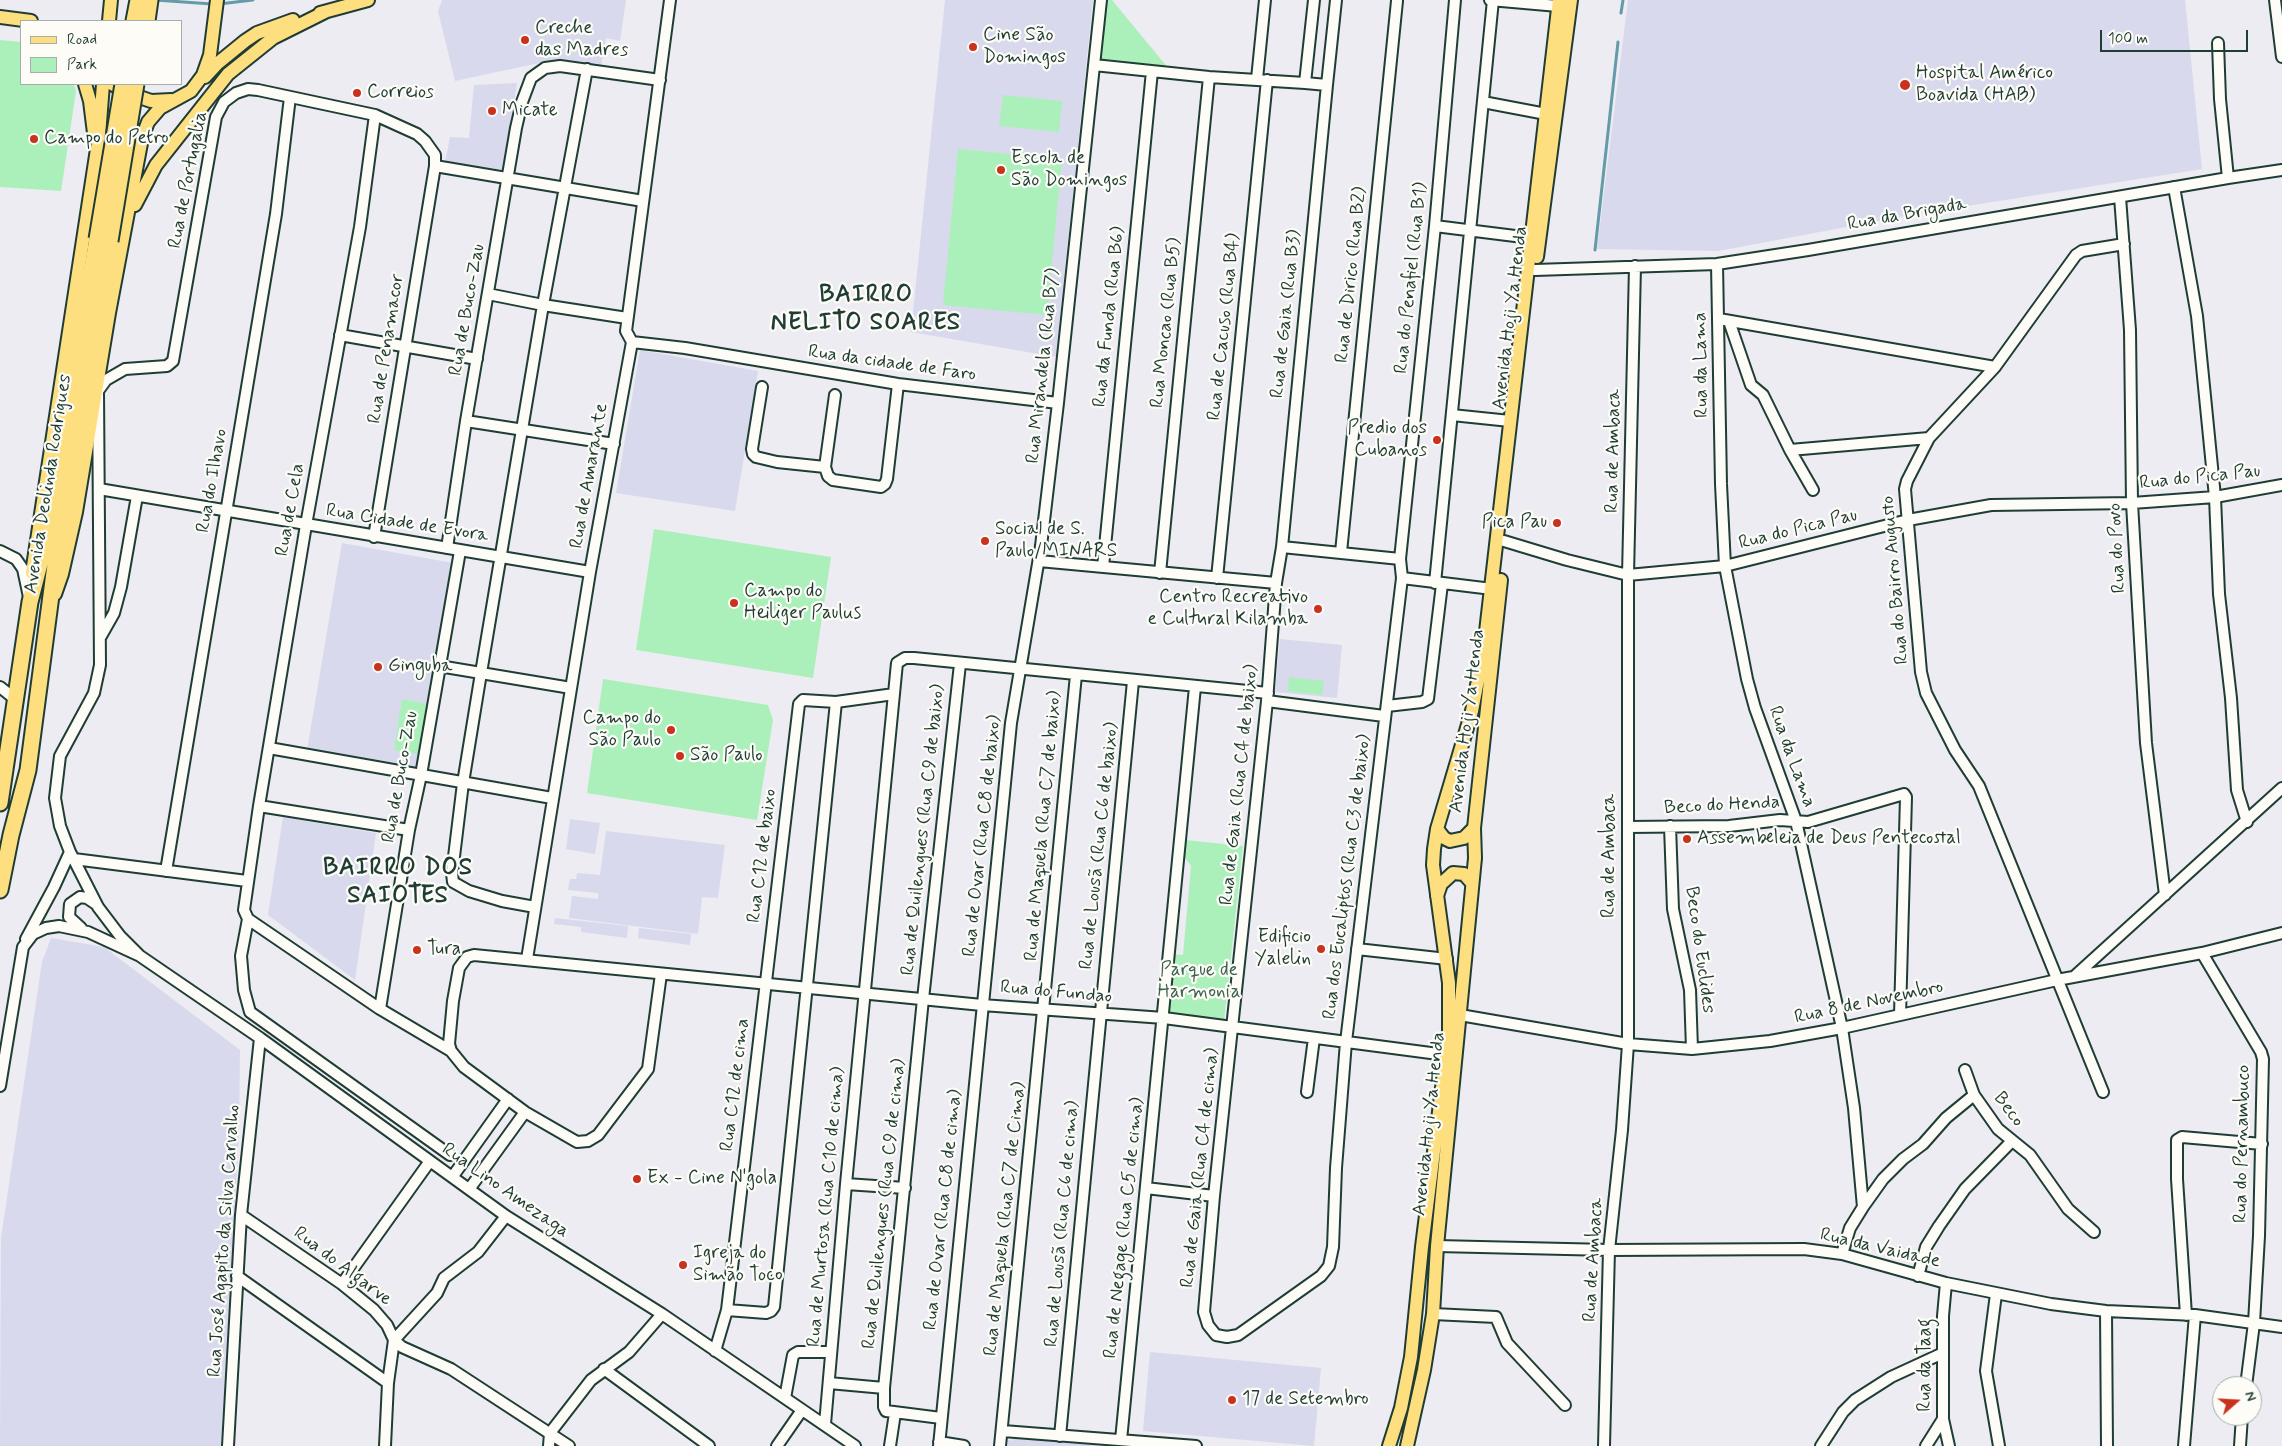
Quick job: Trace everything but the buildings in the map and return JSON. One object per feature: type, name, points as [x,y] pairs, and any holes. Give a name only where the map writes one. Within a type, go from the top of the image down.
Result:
[{"type":"highway","points":[[134,20],[138,0]]},
{"type":"highway","points":[[147,20],[150,0]]},
{"type":"highway","name":"Avenida Deolinda Rodrigues","points":[[0,803],[30,602],[43,552],[110,242],[124,85]]},
{"type":"highway","name":"Avenida Deolinda Rodrigues","points":[[0,890],[11,835],[28,770],[49,608],[136,85]]},
{"type":"main road","points":[[109,20],[111,0]]},
{"type":"main road","points":[[198,84],[207,65],[217,0]]},
{"type":"main road","points":[[49,608],[62,574],[76,512],[98,391],[110,242],[148,122],[160,108],[191,91],[232,51],[257,33],[296,18],[368,0]]},
{"type":"main road","name":"Avenida Hoji Ya Henda","points":[[1407,1446],[1424,1370],[1433,1314],[1437,1246],[1475,858],[1474,828],[1498,623],[1504,541],[1535,270],[1571,0]]},
{"type":"main road","name":"Avenida Hoji Ya Henda","points":[[1390,1446],[1401,1408],[1411,1357],[1422,1247],[1449,1032],[1450,1007],[1447,959],[1436,896],[1433,865],[1436,829],[1472,711],[1484,649],[1558,3]]},
{"type":"main road","points":[[110,242],[169,147],[228,74],[273,38],[327,11]]},
{"type":"main road","points":[[0,18],[21,20]]},
{"type":"main road","points":[[0,18],[20,26]]},
{"type":"main road","points":[[85,85],[93,118],[95,155]]},
{"type":"main road","points":[[30,602],[33,563],[102,117],[104,85]]},
{"type":"main road","points":[[114,85],[128,93],[151,101],[174,100]]},
{"type":"main road","points":[[1436,829],[1444,838],[1450,841],[1464,838],[1474,828]]},
{"type":"main road","points":[[1436,896],[1441,884],[1453,873],[1464,874],[1472,883]]},
{"type":"street","name":"Rua de Amarante","points":[[527,960],[590,572],[632,342],[627,336],[627,318],[670,0]]},
{"type":"street","name":"Rua Mirandela (Rua B7)","points":[[1020,670],[1039,561],[1058,403],[1101,0]]},
{"type":"street","name":"Rua de Cacuso (Rua B4)","points":[[1217,578],[1262,80],[1265,0]]},
{"type":"street","points":[[1305,83],[1314,0]]},
{"type":"street","name":"Rua de Gaia (Rua B3)","points":[[1282,547],[1336,0]]},
{"type":"street","points":[[1392,0],[1401,0]]},
{"type":"street","name":"Rua de Dirico (Rua B2)","points":[[1341,552],[1397,0]]},
{"type":"street","name":"Rua do Penafiel (Rua B1)","points":[[1402,578],[1400,559],[1435,226],[1455,0]]},
{"type":"street","points":[[960,664],[1195,686],[1385,711],[1428,699],[1452,415],[1492,0],[1558,3]]},
{"type":"street","points":[[2275,0],[2282,57]]},
{"type":"street","points":[[2218,43],[2220,99],[2228,178]]},
{"type":"street","points":[[1094,64],[1152,72],[1327,85]]},
{"type":"street","name":"Rua de Buco-Zau","points":[[447,548],[466,421],[522,102],[531,78],[544,68],[560,66],[587,69]]},
{"type":"street","points":[[535,906],[502,901],[469,891],[453,882],[452,873],[463,783],[524,430],[543,305],[587,69],[660,80]]},
{"type":"street","name":"Rua da Funda (Rua B6)","points":[[1103,566],[1152,72]]},
{"type":"street","name":"Rua Moncao (Rua B5)","points":[[1160,573],[1209,76]]},
{"type":"street","name":"Rua de Portugalia","points":[[98,391],[106,380],[126,370],[167,366],[173,361],[216,117],[224,102],[236,92],[248,89],[375,116],[417,134],[425,141],[434,155],[435,166]]},
{"type":"street","name":"Rua do Ilhavo","points":[[166,871],[276,214],[290,97]]},
{"type":"street","points":[[1483,102],[1546,114]]},
{"type":"street","name":"Rua de Cela","points":[[375,116],[360,227],[306,525],[259,806],[247,882],[246,915],[241,956],[244,990],[250,1012],[450,1155]]},
{"type":"street","points":[[435,166],[643,201]]},
{"type":"street","name":"Rua de Penamacor","points":[[374,537],[435,166]]},
{"type":"street","name":"Rua da Brigada","points":[[1535,270],[1717,264],[2282,170]]},
{"type":"street","points":[[2174,187],[2197,316],[2215,497],[2219,594],[2231,698],[2237,790],[2247,822]]},
{"type":"street","name":"Rua do Povo","points":[[2120,197],[2131,358],[2132,503],[2146,743],[2165,895]]},
{"type":"street","points":[[1435,226],[1531,238]]},
{"type":"street","name":"Rua do Bairro Augusto","points":[[2103,1092],[1979,786],[1955,750],[1926,693],[1921,672],[1905,489],[1907,481],[1929,438],[1995,367],[2076,255],[2082,252],[2124,244]]},
{"type":"street","name":"Rua da Lama","points":[[1717,264],[1724,320],[1721,484],[1725,566],[1749,689],[1796,821],[1842,1028],[1854,1108],[1863,1207]]},
{"type":"street","name":"Rua de Ambaca","points":[[1604,1446],[1609,1250],[1622,1130],[1628,1044],[1628,575],[1635,266]]},
{"type":"street","points":[[488,294],[627,318]]},
{"type":"street","points":[[1724,320],[1995,367]]},
{"type":"street","points":[[1724,320],[1751,385],[1763,395],[1790,450],[1813,490]]},
{"type":"street","points":[[340,335],[406,345],[477,359]]},
{"type":"street","name":"Rua da cidade de Faro","points":[[632,342],[685,348],[898,384],[1058,403]]},
{"type":"street","points":[[835,395],[825,467],[828,476],[833,480],[881,487],[885,484],[898,384]]},
{"type":"street","points":[[762,387],[753,454],[756,458],[825,467]]},
{"type":"street","points":[[98,391],[100,672],[94,693],[66,743],[57,770],[56,812],[72,855],[98,906],[120,936],[140,956]]},
{"type":"street","points":[[1452,415],[1510,421]]},
{"type":"street","points":[[466,421],[614,444]]},
{"type":"street","points":[[1790,450],[1929,438]]},
{"type":"street","name":"Rua do Pica Pau","points":[[1504,541],[1567,560],[1628,575],[1725,566],[1908,520],[1991,506],[2132,503],[2215,497],[2282,485]]},
{"type":"street","name":"Rua Cidade de Evora","points":[[99,489],[226,512],[590,572]]},
{"type":"street","points":[[101,637],[114,613],[121,587],[137,496]]},
{"type":"street","points":[[1282,547],[1400,559]]},
{"type":"street","name":"Rua de Gaia (Rua C4 de baixo)","points":[[1232,1027],[1268,697],[1276,583],[1282,547]]},
{"type":"street","points":[[0,551],[16,559],[23,569],[30,602]]},
{"type":"street","name":"Rua de Buco-Zau","points":[[380,1009],[409,830],[460,551]]},
{"type":"street","points":[[1039,561],[1276,583]]},
{"type":"street","points":[[1402,578],[1438,584],[1492,589]]},
{"type":"street","name":"Rua dos Eucaliptos (Rua C3 de baixo)","points":[[1204,1312],[1208,1325],[1216,1335],[1227,1337],[1238,1335],[1321,1276],[1328,1266],[1333,1247],[1336,1168],[1346,1042],[1402,578]]},
{"type":"street","name":"Rua de Murtosa (Rua C10 de cima)","points":[[825,1424],[846,1184],[897,663],[900,660],[914,658],[960,664]]},
{"type":"street","name":"Rua de Quilengues (Rua C9 de baixo)","points":[[923,999],[960,664]]},
{"type":"street","points":[[439,666],[571,688]]},
{"type":"street","name":"Rua de Ovar (Rua C8 de baixo)","points":[[982,1005],[1011,723],[1020,670]]},
{"type":"street","name":"Rua de Maquela (Rua C7 de baixo)","points":[[1044,1010],[1076,675]]},
{"type":"street","name":"Rua de Lousã (Rua C6 de baixo)","points":[[1101,1014],[1134,681]]},
{"type":"street","name":"Rua de Negage (Rua C5 de cima)","points":[[1121,1440],[1164,1018],[1195,686]]},
{"type":"street","points":[[0,687],[15,699]]},
{"type":"street","points":[[727,1310],[766,1313],[774,1307],[836,702],[894,694]]},
{"type":"street","name":"Rua C12 de baixo","points":[[765,984],[800,702],[836,702]]},
{"type":"street","points":[[269,748],[552,798]]},
{"type":"street","points":[[2076,976],[2247,822],[2282,788]]},
{"type":"street","name":"Beco do Henda","points":[[1628,827],[1729,826],[1780,820],[1814,821],[1904,794],[1906,797],[1900,1015]]},
{"type":"street","points":[[259,806],[409,830]]},
{"type":"street","name":"Beco do Euclides","points":[[1670,826],[1673,909],[1690,990],[1692,1049]]},
{"type":"street","points":[[72,855],[247,882]]},
{"type":"street","points":[[0,1086],[23,947],[72,855]]},
{"type":"street","points":[[82,929],[69,917],[70,904],[76,899],[87,898],[98,906]]},
{"type":"street","points":[[246,915],[380,1009],[451,1051],[464,1067],[525,1112],[577,1142],[588,1141],[598,1135],[648,1069],[662,974]]},
{"type":"street","points":[[23,947],[33,934],[46,928],[59,926],[82,929],[140,956]]},
{"type":"street","name":"Rua 8 de Novembro","points":[[1460,1015],[1628,1044],[1692,1049],[1770,1041],[1842,1028],[2076,976],[2202,953],[2282,933]]},
{"type":"street","points":[[1358,949],[1447,959]]},
{"type":"street","name":"Rua do Pernambuco","points":[[2202,953],[2261,1052],[2264,1066],[2259,1236],[2254,1323],[2247,1376]]},
{"type":"street","name":"Rua do Fundao","points":[[451,1051],[449,1044],[453,1001],[459,968],[467,957],[474,955],[982,1005],[1164,1018],[1446,1055]]},
{"type":"street","name":"Rua Lino Amezaga","points":[[140,956],[260,1038],[430,1161],[454,1176],[506,1216],[662,1314],[855,1446]]},
{"type":"street","name":"Rua C12 de cima","points":[[715,1351],[727,1310],[765,984]]},
{"type":"street","name":"Rua de Quilengues (Rua C9 de cima)","points":[[890,1446],[890,1412],[884,1407],[884,1388],[923,999]]},
{"type":"street","name":"Rua de Ovar (Rua C8 de cima)","points":[[939,1444],[936,1418],[982,1005]]},
{"type":"street","name":"Rua de Maquela (Rua C7 de Cima)","points":[[1000,1446],[1044,1010]]},
{"type":"street","name":"Rua de Lousã (Rua C6 de cima)","points":[[1060,1436],[1101,1014]]},
{"type":"street","name":"Rua de Gaia (Rua C4 de cima)","points":[[1204,1312],[1232,1027]]},
{"type":"street","name":"Rua José Agapito da Silva Carvalho","points":[[228,1446],[236,1276],[260,1038]]},
{"type":"street","points":[[1306,1092],[1314,1038]]},
{"type":"street","points":[[1965,1070],[1974,1095]]},
{"type":"street","name":"Beco","points":[[1863,1207],[1883,1178],[1924,1144],[1946,1118],[1974,1095],[1998,1129],[2011,1142],[1966,1189],[1939,1226],[1926,1247],[1918,1276]]},
{"type":"street","points":[[454,1176],[508,1099]]},
{"type":"street","points":[[470,1188],[525,1112]]},
{"type":"street","points":[[2184,1446],[2190,1315],[2177,1179],[2176,1140],[2182,1137],[2262,1144]]},
{"type":"street","points":[[2011,1142],[2030,1155],[2068,1209],[2094,1232]]},
{"type":"street","points":[[342,1284],[430,1161]]},
{"type":"street","points":[[846,1184],[905,1188]]},
{"type":"street","points":[[1146,1188],[1214,1196]]},
{"type":"street","points":[[1842,1254],[1850,1228],[1863,1207]]},
{"type":"street","name":"Rua do Algarve","points":[[241,1215],[342,1284],[383,1319],[394,1340],[407,1350],[457,1372],[569,1446]]},
{"type":"street","points":[[385,1446],[388,1383],[394,1340],[437,1292],[444,1278],[478,1252],[506,1216]]},
{"type":"street","name":"Rua da Vaidade","points":[[1437,1246],[1609,1250],[1794,1249],[1842,1254],[1946,1283],[2051,1304],[2106,1311],[2190,1315],[2282,1327]]},
{"type":"street","points":[[236,1276],[388,1383]]},
{"type":"street","name":"Rua da Taag","points":[[1946,1283],[1943,1353],[1944,1419],[1949,1446]]},
{"type":"street","points":[[1996,1294],[1986,1371],[1999,1446]]},
{"type":"street","points":[[2106,1311],[2108,1446]]},
{"type":"street","points":[[549,1446],[550,1433],[590,1380],[629,1352],[662,1314]]},
{"type":"street","points":[[1433,1314],[1496,1317],[1507,1343],[1565,1405]]},
{"type":"street","points":[[785,1398],[793,1355],[798,1352],[831,1352]]},
{"type":"street","points":[[1821,1446],[1843,1412],[1855,1400],[1891,1377],[1943,1353]]},
{"type":"street","points":[[604,1369],[709,1446]]},
{"type":"street","points":[[829,1383],[884,1388]]},
{"type":"street","points":[[777,1446],[802,1410]]},
{"type":"street","points":[[890,1412],[936,1418]]},
{"type":"street","points":[[1926,1446],[1944,1419]]},
{"type":"street","points":[[2240,1446],[2241,1426]]},
{"type":"street","points":[[1003,1431],[1196,1446]]},
{"type":"street","points":[[939,1444],[964,1446]]},
{"type":"shaded area","name":"Creche das Madres","points":[[442,0],[626,0],[620,41],[606,38],[601,66],[544,62],[455,81],[438,11]]},
{"type":"shaded area","name":"Escola de São Domingos","points":[[945,0],[1093,0],[1056,357],[911,332]]},
{"type":"shaded area","name":"Hospital Américo Boavida (HAB)","points":[[1628,0],[2185,0],[2202,169],[1916,214],[1718,251],[1597,249]]},
{"type":"shaded area","name":"Micate","points":[[517,83],[503,170],[445,163],[450,137],[469,138],[474,85]]},
{"type":"shaded area","points":[[640,350],[758,371],[735,511],[616,493]]},
{"type":"shaded area","name":"Ginguba","points":[[342,543],[453,563],[418,768],[307,750]]},
{"type":"shaded area","points":[[1280,639],[1342,645],[1337,698],[1275,692]]},
{"type":"shaded area","points":[[283,817],[376,833],[355,980],[268,915]]},
{"type":"shaded area","points":[[570,819],[600,823],[595,854],[566,849]]},
{"type":"shaded area","points":[[606,831],[725,845],[718,898],[702,897],[698,934],[569,918],[572,896],[598,899],[598,893],[568,890],[570,879],[576,879],[577,873],[600,875]]},
{"type":"shaded area","points":[[555,918],[628,926],[627,938],[581,932],[581,927],[554,924]]},
{"type":"shaded area","points":[[639,928],[691,934],[690,945],[638,938]]},
{"type":"shaded area","points":[[51,938],[104,947],[240,1050],[239,1135],[221,1446],[0,1446],[1,1238],[42,962]]},
{"type":"shaded area","name":"17 de Setembro","points":[[1150,1352],[1321,1368],[1314,1446],[1143,1431]]},
{"type":"shaded area","points":[[1013,1437],[1109,1446],[1006,1446],[1006,1439],[1012,1441]]},
{"type":"green space","points":[[1107,0],[1112,0],[1169,69],[1099,59]]},
{"type":"green space","name":"Campo do Petro","points":[[0,40],[20,42],[20,85],[74,85],[76,91],[61,191],[0,187]]},
{"type":"green space","points":[[1003,95],[1062,101],[1059,132],[999,126]]},
{"type":"green space","points":[[958,149],[1062,159],[1047,315],[943,305]]},
{"type":"green space","name":"Campo do Heiliger Paulus","points":[[654,529],[831,557],[813,678],[636,650]]},
{"type":"green space","points":[[1289,677],[1324,681],[1322,695],[1288,691]]},
{"type":"green space","name":"São Paulo","points":[[603,679],[768,705],[773,720],[757,820],[587,793]]},
{"type":"green space","points":[[402,699],[427,704],[418,754],[394,750]]},
{"type":"green space","name":"Parque de Harmonia","points":[[1185,840],[1243,846],[1224,1021],[1167,1015],[1172,954],[1183,955],[1191,866],[1183,855]]},
{"type":"waterway","points":[[155,0],[212,4]]},
{"type":"waterway","points":[[219,4],[253,0]]},
{"type":"waterway","points":[[1621,13],[1623,0]]},
{"type":"waterway","points":[[1595,250],[1618,42]]},
{"type":"place","name":"Creche das Madres","points":[[525,40]]},
{"type":"place","name":"Cine São Domingos","points":[[973,47]]},
{"type":"place","name":"Hospital Américo Boavida (HAB)","points":[[1905,85]]},
{"type":"place","name":"Correios","points":[[357,93]]},
{"type":"place","name":"Micate","points":[[492,111]]},
{"type":"place","name":"Campo do Petro","points":[[34,139]]},
{"type":"place","name":"Escola de São Domingos","points":[[1001,170]]},
{"type":"place","name":"Predio dos Cubanos","points":[[1437,440]]},
{"type":"place","name":"Pica Pau","points":[[1557,523]]},
{"type":"place","name":"Social de S. Paulo/MINARS","points":[[985,541]]},
{"type":"place","name":"Campo do Heiliger Paulus","points":[[734,603]]},
{"type":"place","name":"Centro Recreativo e Cultural Kilamba","points":[[1318,609]]},
{"type":"place","name":"Ginguba","points":[[378,667]]},
{"type":"place","name":"Campo do São Paulo","points":[[671,730]]},
{"type":"place","name":"São Paulo","points":[[680,756]]},
{"type":"place","name":"Assembeleia de Deus Pentecostal","points":[[1687,839]]},
{"type":"place","name":"Edificio Yalelin","points":[[1321,949]]},
{"type":"place","name":"Tura","points":[[417,950]]},
{"type":"place","name":"Ex - Cine N'gola","points":[[637,1179]]},
{"type":"place","name":"Igreja do Simão Toco","points":[[683,1265]]},
{"type":"place","name":"17 de Setembro","points":[[1232,1400]]},
{"type":"district","name":"BAIRRO NELITO SOARES","points":[[866,310]]},
{"type":"district","name":"BAIRRO DOS SAIOTES","points":[[398,883]]}]
